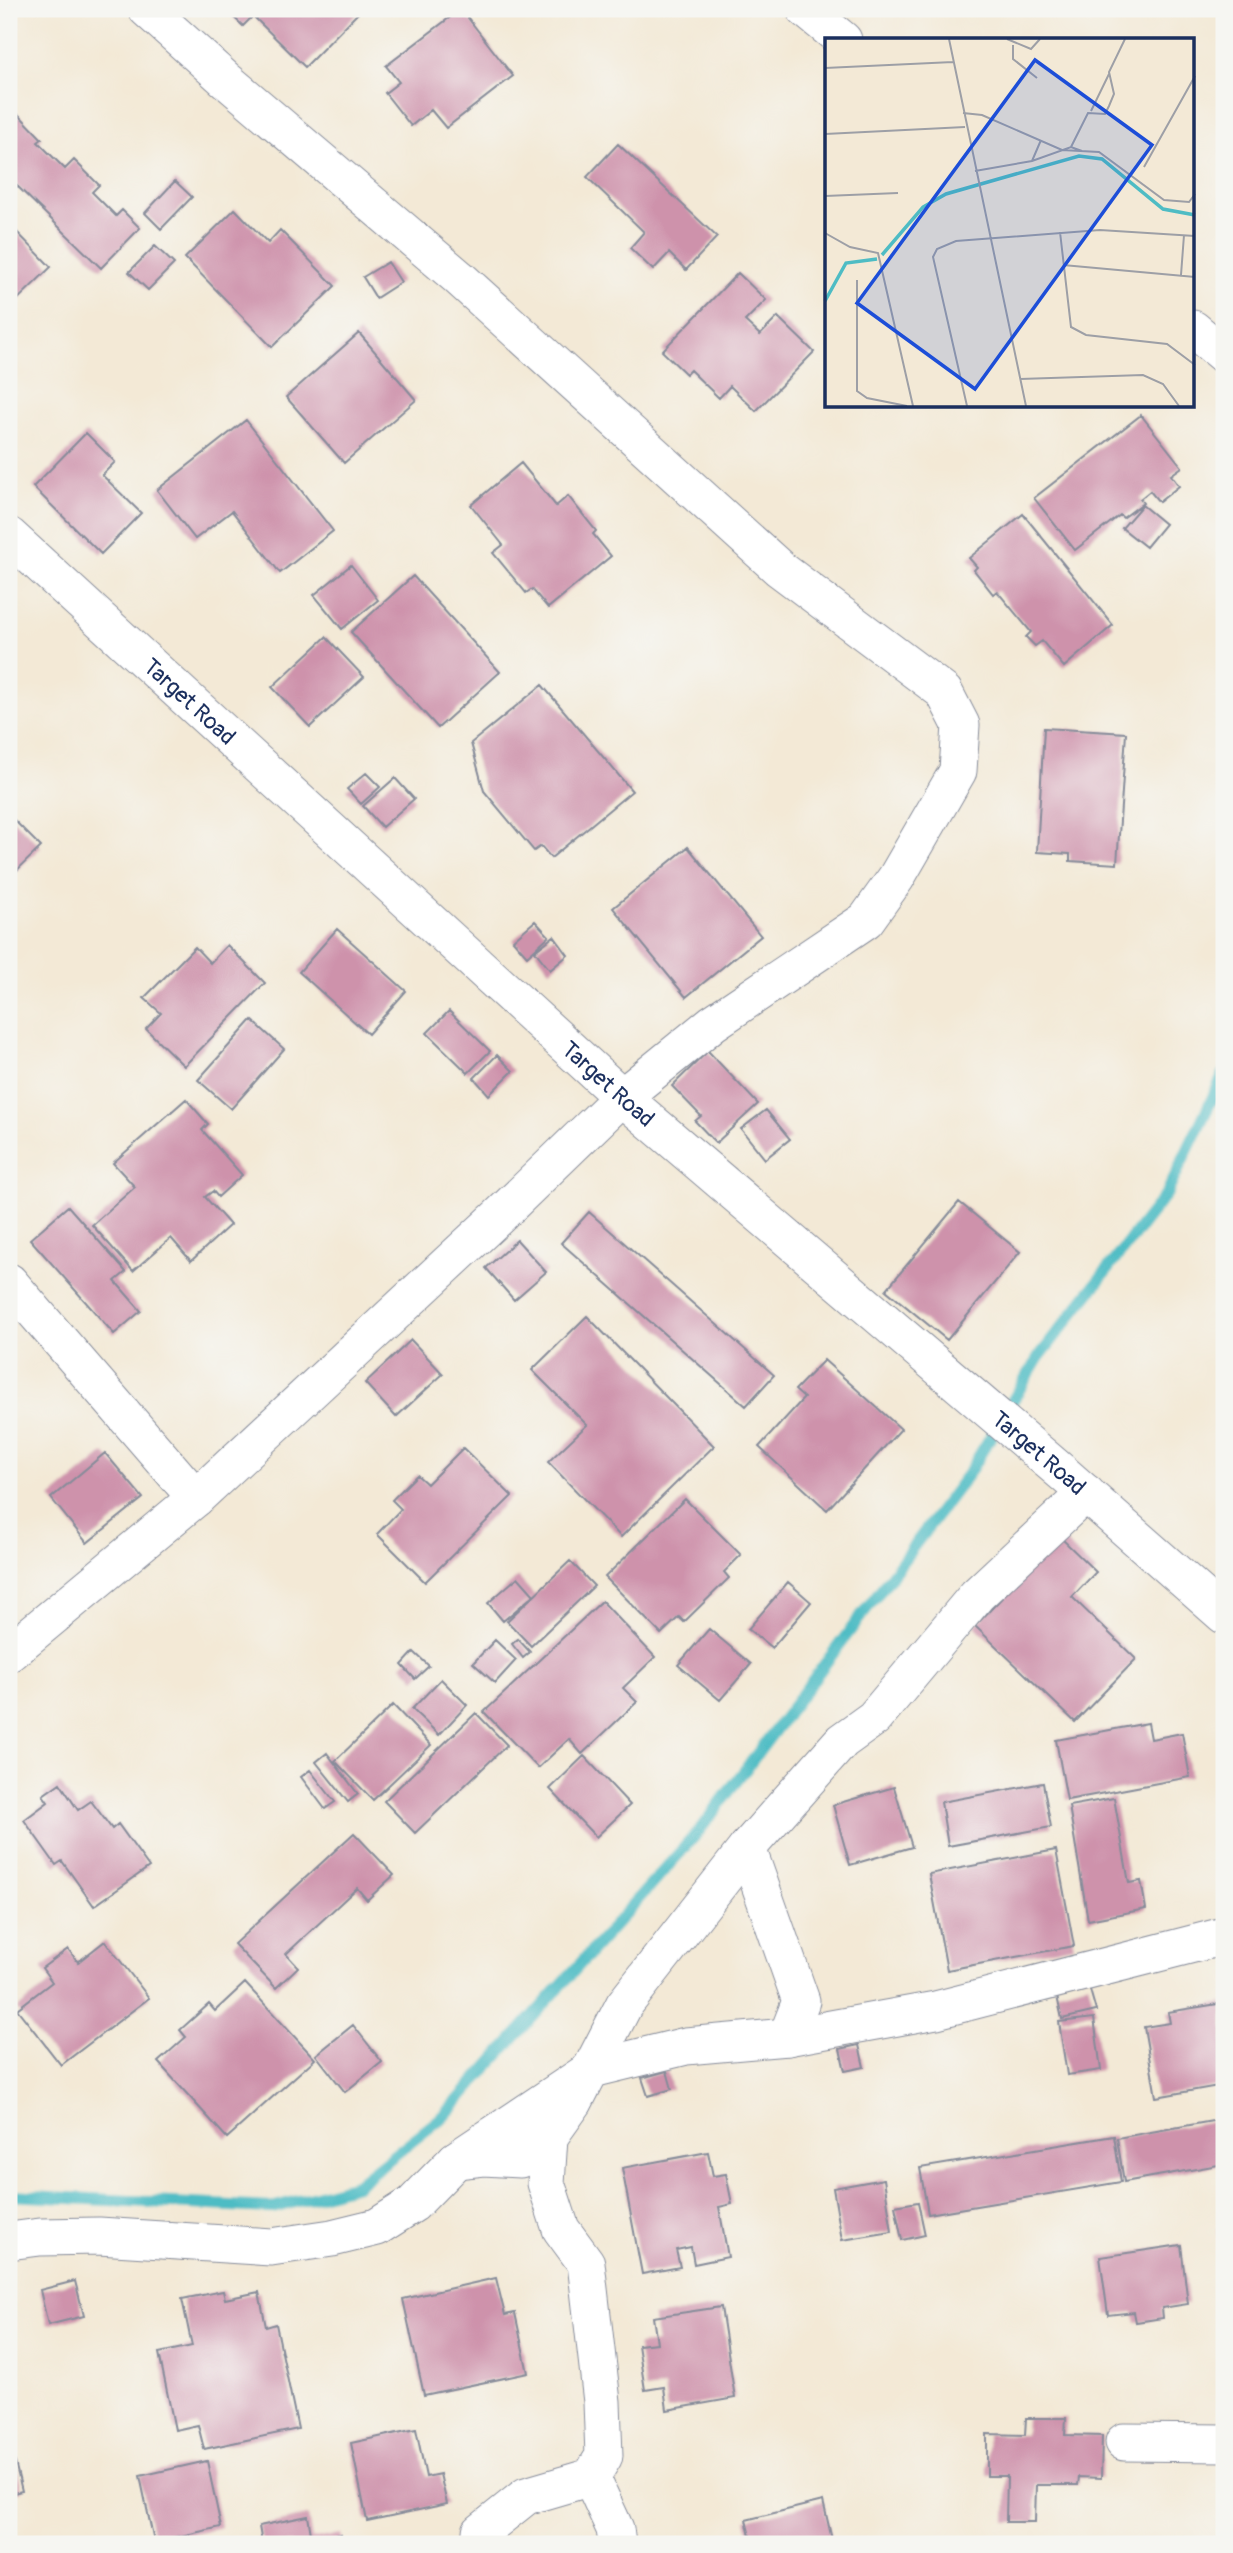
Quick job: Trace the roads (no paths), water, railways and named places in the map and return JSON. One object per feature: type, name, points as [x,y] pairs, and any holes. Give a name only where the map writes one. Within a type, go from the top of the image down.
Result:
[{"type":"street","points":[[9,1653],[196,1498],[498,1217],[622,1097],[713,1023],[866,920],[896,878],[958,771],[961,725],[944,692],[780,569],[458,277],[225,79],[147,9]]},
{"type":"street","points":[[805,9],[841,38]]},
{"type":"street","points":[[1194,330],[1224,355]]},
{"type":"street","name":"Target Road","points":[[9,536],[622,1097],[1075,1484],[1224,1615]]},
{"type":"street","points":[[12,1290],[196,1498]]},
{"type":"street","points":[[456,2160],[484,2157],[520,2158],[549,2137],[574,2102],[624,2006],[747,1848],[842,1741],[874,1718],[976,1595],[1075,1484]]},
{"type":"street","points":[[747,1848],[801,2001],[787,2037]]},
{"type":"street","points":[[9,2241],[40,2237],[99,2236],[271,2246],[332,2238],[377,2227],[413,2204],[456,2160],[592,2069],[686,2046],[787,2037],[936,2010],[1224,1936]]},
{"type":"street","points":[[483,2544],[481,2532],[526,2496],[591,2477],[604,2456],[602,2402],[586,2263],[561,2229],[546,2183],[549,2137]]},
{"type":"street","points":[[1124,2442],[1224,2443]]},
{"type":"street","points":[[591,2477],[615,2529],[617,2544]]},
{"type":"waterway","points":[[9,2195],[272,2208],[356,2185],[445,2115],[699,1831],[968,1474],[1039,1357],[1167,1193],[1224,1074]]}]
